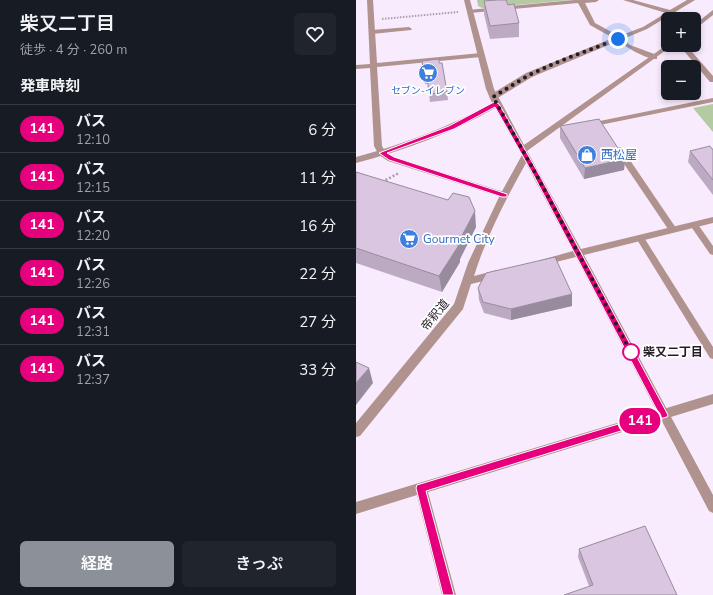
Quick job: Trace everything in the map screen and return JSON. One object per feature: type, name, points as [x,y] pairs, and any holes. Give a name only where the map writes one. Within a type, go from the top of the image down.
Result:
[{"type":"street","points":[[370,0],[378,146],[382,153],[391,159],[504,196]]},
{"type":"street","points":[[467,0],[466,11],[495,100],[713,507]]},
{"type":"street","points":[[466,11],[596,0]]},
{"type":"street","points":[[626,0],[670,12],[692,0]]},
{"type":"street","points":[[580,1],[592,24],[628,46],[654,57]]},
{"type":"street","points":[[701,22],[713,12]]},
{"type":"street","points":[[356,160],[382,153],[444,131],[466,121],[529,75],[560,61],[645,28],[661,18]]},
{"type":"street","name":"帝釈道","points":[[356,432],[459,306],[473,263],[524,152],[552,129],[661,52]]},
{"type":"street","points":[[688,52],[713,80]]},
{"type":"street","points":[[356,67],[481,54]]},
{"type":"street","points":[[581,127],[603,126],[713,100]]},
{"type":"street","points":[[552,129],[568,129]]},
{"type":"street","points":[[534,264],[713,220]]},
{"type":"street","points":[[468,281],[505,272]]},
{"type":"street","points":[[356,508],[713,399]]},
{"type":"street","points":[[421,488],[449,595]]},
{"type":"lane","points":[[372,32],[409,29]]},
{"type":"lane","points":[[614,142],[673,230]]},
{"type":"lane","points":[[694,225],[713,252]]},
{"type":"lane","points":[[640,238],[713,355]]},
{"type":"path","points":[[378,19],[466,11]]},
{"type":"path","points":[[375,185],[414,166]]},
{"type":"green space","points":[[477,0],[571,0],[482,8],[478,6]]},
{"type":"green space","points":[[713,104],[713,132],[693,108]]},
{"type":"building","points":[[506,0],[508,5],[514,4],[519,23],[490,26],[484,1]]},
{"type":"building","points":[[439,59],[439,63],[442,63],[447,92],[429,94],[427,76],[424,76],[422,61]]},
{"type":"building","points":[[599,119],[625,159],[585,168],[560,126]]},
{"type":"building","points":[[710,146],[713,149],[713,180],[690,151]]},
{"type":"building","points":[[356,172],[448,200],[453,193],[469,197],[475,211],[457,245],[459,245],[439,276],[356,248]]},
{"type":"building","points":[[555,257],[572,294],[511,309],[483,302],[478,288],[486,273]]},
{"type":"building","points":[[356,362],[369,368],[356,383]]},
{"type":"building","points":[[645,526],[677,595],[564,595],[593,585],[579,549]]},
{"type":"bus line","name":"141","points":[[449,595],[421,488],[663,415],[537,176],[496,104],[466,121],[424,139],[382,153],[391,159],[504,196]]},
{"type":"place","name":"セブン-イレブン","points":[[428,73]]},
{"type":"place","name":"西松屋","points":[[587,155]]},
{"type":"place","name":"Gourmet City","points":[[409,239]]},
{"type":"place","name":"柴又二丁目","points":[[631,352]]},
{"type":"route","points":[[618,39],[560,61],[529,75],[502,93],[493,97],[631,352]]}]
